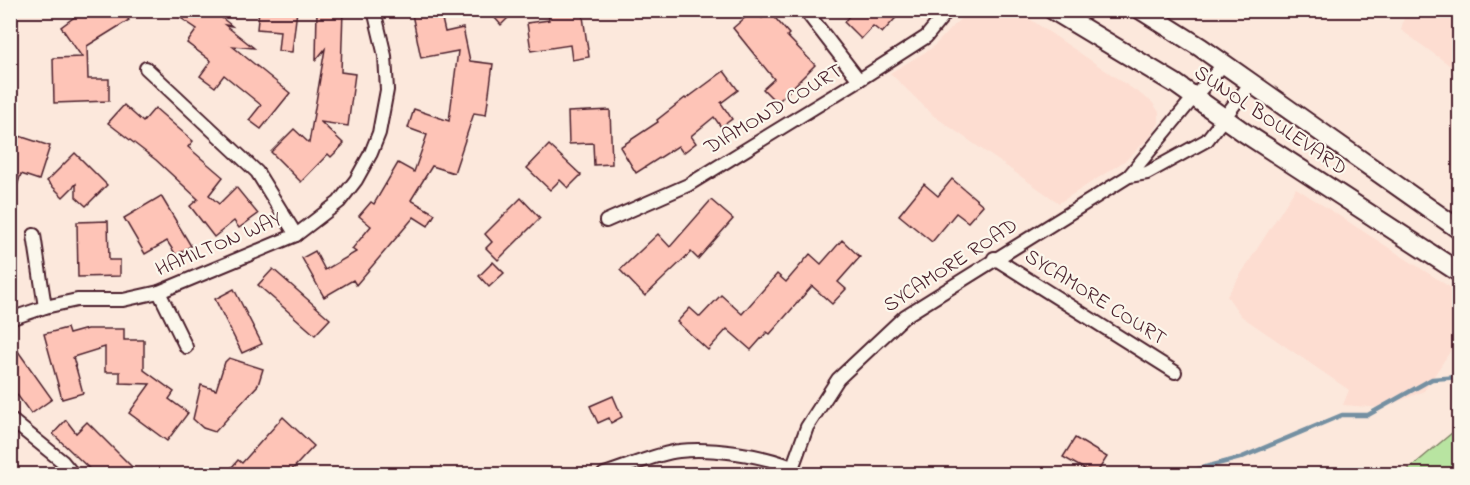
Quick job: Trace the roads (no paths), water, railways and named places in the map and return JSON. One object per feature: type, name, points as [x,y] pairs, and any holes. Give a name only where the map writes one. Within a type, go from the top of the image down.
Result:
[{"type":"main road","name":"SUNOL BOULEVARD","points":[[1053,10],[1194,97],[1460,273]]},
{"type":"main road","name":"SUNOL BOULEVARD","points":[[1141,10],[1224,64],[1460,230]]},
{"type":"street","name":"HAMILTON WAY","points":[[10,319],[45,307],[77,300],[123,300],[159,292],[296,235],[339,202],[356,180],[371,153],[379,133],[387,90],[385,56],[374,10]]},
{"type":"street","points":[[805,10],[859,81]]},
{"type":"street","name":"DIAMOND COURT","points":[[606,221],[688,185],[859,81],[926,37],[948,10]]},
{"type":"street","name":"SYCAMORE ROAD","points":[[604,474],[677,451],[707,450],[774,460],[791,470],[807,427],[838,379],[905,316],[994,258],[1129,176],[1224,64]]},
{"type":"street","points":[[146,68],[258,172],[296,235]]},
{"type":"street","name":"SYCAMORE ROAD","points":[[1129,176],[1147,173],[1207,140],[1251,83]]},
{"type":"street","points":[[34,235],[45,307]]},
{"type":"street","name":"SYCAMORE COURT","points":[[994,258],[1175,372]]},
{"type":"street","points":[[159,292],[186,347]]},
{"type":"street","points":[[10,419],[63,462],[73,474]]},
{"type":"waterway","points":[[1179,474],[1240,458],[1342,415],[1368,415],[1432,379],[1460,377]]}]
